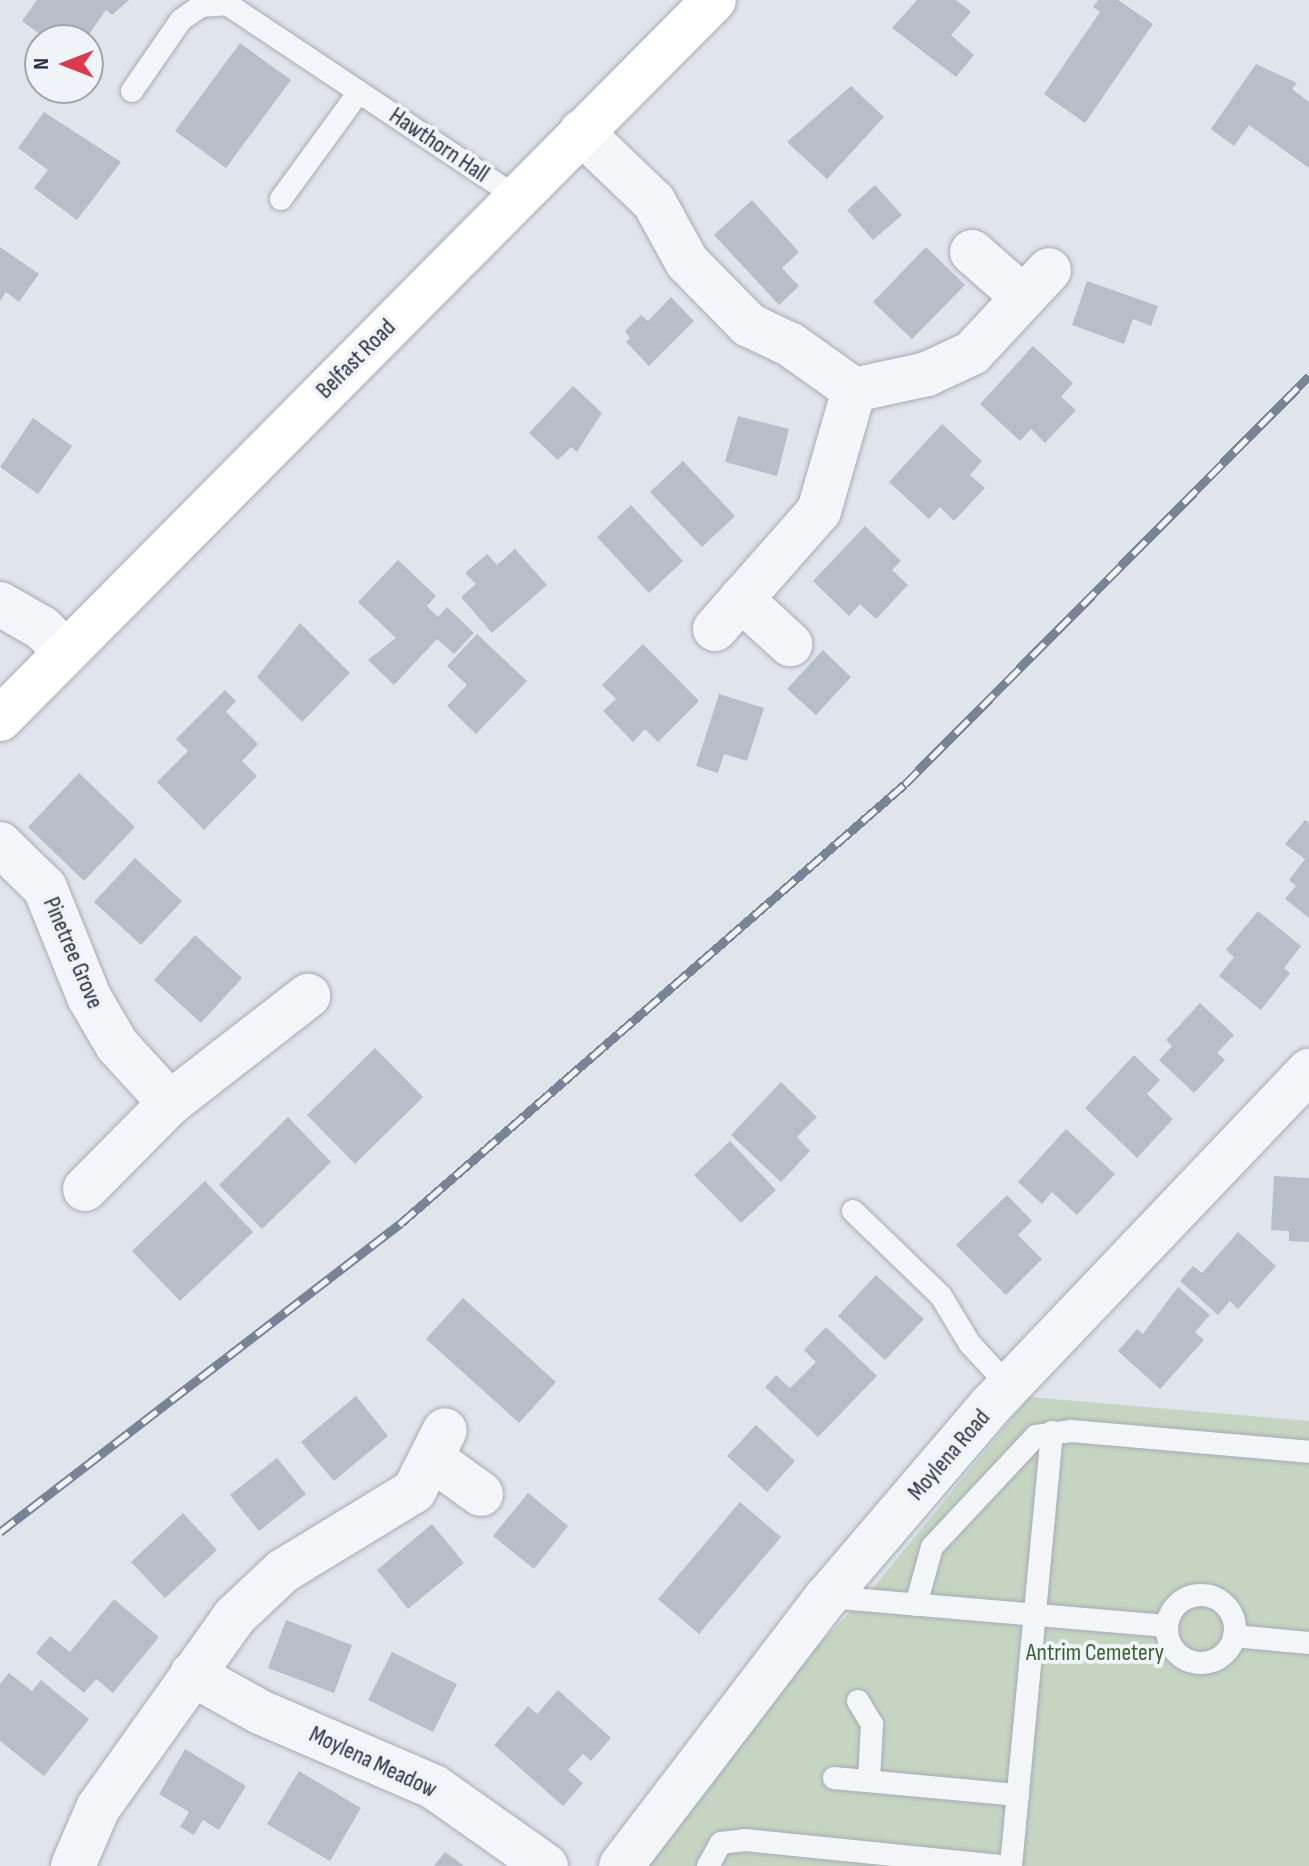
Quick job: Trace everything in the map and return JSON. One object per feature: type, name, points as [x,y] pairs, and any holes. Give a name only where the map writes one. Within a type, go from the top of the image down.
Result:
[{"type":"main road","name":"Belfast Road","points":[[0,719],[714,0]]},
{"type":"street","points":[[581,132],[654,202],[687,262],[749,325],[791,345],[854,390],[927,374],[972,353],[1036,283],[972,252]]},
{"type":"street","points":[[790,644],[728,614],[819,511],[854,390]]},
{"type":"street","points":[[0,604],[42,628],[66,652]]},
{"type":"street","name":"Pinetree Grove","points":[[0,844],[45,888],[103,1021],[170,1103]]},
{"type":"street","points":[[85,1189],[170,1103],[308,996]]},
{"type":"street","name":"Moylena Road","points":[[621,1866],[827,1597],[1009,1386],[1304,1088]]},
{"type":"street","points":[[73,1866],[98,1808],[192,1674],[263,1587],[345,1528],[400,1502],[439,1445],[481,1494]]},
{"type":"street","name":"Moylena Meadow","points":[[192,1674],[260,1712],[434,1787],[546,1866]]},
{"type":"lane","name":"Hawthorn Hall","points":[[132,91],[181,20],[201,6],[227,4],[518,198]]},
{"type":"lane","points":[[281,199],[359,92]]},
{"type":"lane","points":[[853,1211],[941,1296],[970,1344],[1009,1386]]},
{"type":"lane","points":[[916,1605],[932,1547],[1026,1443],[1052,1432],[1309,1452]]},
{"type":"lane","points":[[1011,1866],[1052,1432]]},
{"type":"lane","points":[[1203,1595],[1231,1613],[1234,1636],[1225,1654],[1196,1663],[1171,1646],[1167,1626],[1174,1607],[1203,1595]]},
{"type":"lane","points":[[827,1597],[1167,1626]]},
{"type":"lane","points":[[1234,1636],[1309,1643]]},
{"type":"lane","points":[[858,1701],[872,1724],[869,1779]]},
{"type":"lane","points":[[834,1778],[1018,1795]]},
{"type":"lane","points":[[708,1866],[721,1843],[745,1840],[1003,1866]]},
{"type":"green space","name":"Antrim Cemetery","points":[[1029,1397],[1309,1421],[1309,1866],[645,1866],[740,1724],[869,1593]]},
{"type":"building","points":[[37,0],[129,0],[112,15],[106,10],[96,24],[26,24],[22,21]]},
{"type":"building","points":[[917,0],[956,0],[971,12],[951,35],[974,55],[956,77],[892,28]]},
{"type":"building","points":[[1098,0],[1118,0],[1153,24],[1085,123],[1044,94],[1100,12],[1093,7]]},
{"type":"building","points":[[240,43],[291,80],[226,168],[175,131]]},
{"type":"building","points":[[1256,64],[1297,83],[1292,89],[1309,102],[1309,168],[1249,125],[1234,146],[1211,129]]},
{"type":"building","points":[[851,86],[884,117],[827,179],[787,142]]},
{"type":"building","points":[[44,112],[121,162],[77,220],[34,188],[48,170],[18,148]]},
{"type":"building","points":[[875,185],[902,215],[873,240],[847,210]]},
{"type":"building","points":[[752,200],[799,252],[782,268],[799,286],[779,305],[714,235]]},
{"type":"building","points":[[0,247],[39,274],[19,302],[6,292],[0,301]]},
{"type":"building","points":[[926,247],[965,285],[912,339],[873,302]]},
{"type":"building","points":[[1087,281],[1158,306],[1151,326],[1133,319],[1124,344],[1072,325]]},
{"type":"building","points":[[671,297],[694,321],[649,366],[626,342],[630,338],[625,331],[641,315],[648,321]]},
{"type":"building","points":[[1033,346],[1073,383],[1061,397],[1076,410],[1045,443],[1031,429],[1020,441],[980,404]]},
{"type":"building","points":[[573,386],[602,413],[577,452],[571,447],[558,460],[529,433]]},
{"type":"building","points":[[738,416],[789,429],[777,476],[725,462]]},
{"type":"building","points":[[33,418],[72,446],[38,494],[0,467]]},
{"type":"building","points":[[942,424],[982,461],[970,475],[985,488],[954,521],[940,507],[929,519],[889,482]]},
{"type":"building","points":[[683,461],[735,516],[702,547],[650,492]]},
{"type":"building","points":[[631,505],[683,561],[649,593],[597,537]]},
{"type":"building","points":[[865,526],[901,561],[892,570],[908,585],[876,619],[860,604],[849,616],[813,581]]},
{"type":"building","points":[[515,549],[547,585],[492,633],[461,597],[476,584],[465,573],[487,554],[497,565]]},
{"type":"building","points":[[398,560],[436,596],[427,606],[438,617],[447,607],[474,633],[454,654],[437,639],[394,685],[368,660],[396,638],[358,602]]},
{"type":"building","points":[[300,623],[350,673],[302,722],[257,677]]},
{"type":"building","points":[[477,634],[527,681],[476,734],[447,706],[467,685],[447,666]]},
{"type":"building","points":[[643,644],[699,701],[658,742],[645,729],[633,742],[603,711],[616,699],[602,685]]},
{"type":"building","points":[[823,650],[851,677],[816,715],[787,689]]},
{"type":"building","points":[[225,690],[236,701],[226,712],[258,744],[242,761],[257,776],[204,830],[157,782],[188,751],[176,739]]},
{"type":"building","points":[[719,694],[764,708],[747,761],[724,754],[718,773],[696,766]]},
{"type":"building","points":[[79,773],[135,827],[84,881],[28,827]]},
{"type":"building","points":[[1305,820],[1309,823],[1309,918],[1285,899],[1296,886],[1289,880],[1305,859],[1285,844]]},
{"type":"building","points":[[135,858],[182,901],[141,945],[94,902]]},
{"type":"building","points":[[1258,911],[1301,946],[1284,968],[1290,973],[1261,1010],[1219,976],[1234,957],[1226,950]]},
{"type":"building","points":[[195,935],[242,978],[201,1023],[154,980]]},
{"type":"building","points":[[1200,1003],[1234,1035],[1217,1053],[1225,1060],[1194,1093],[1159,1060],[1172,1046],[1166,1040]]},
{"type":"building","points":[[375,1048],[423,1097],[355,1164],[307,1115]]},
{"type":"building","points":[[1134,1055],[1160,1080],[1147,1094],[1173,1119],[1137,1158],[1085,1108]]},
{"type":"building","points":[[781,1082],[817,1117],[797,1137],[810,1151],[781,1182],[731,1135]]},
{"type":"building","points":[[288,1117],[331,1162],[262,1229],[219,1185]]},
{"type":"building","points":[[1066,1129],[1115,1174],[1077,1215],[1052,1192],[1042,1204],[1018,1182]]},
{"type":"building","points":[[730,1141],[776,1190],[741,1223],[694,1175]]},
{"type":"building","points":[[1274,1176],[1309,1178],[1309,1242],[1289,1241],[1289,1231],[1271,1230]]},
{"type":"building","points":[[205,1181],[253,1232],[180,1301],[132,1251]]},
{"type":"building","points":[[1007,1195],[1032,1221],[1018,1235],[1042,1259],[1006,1295],[956,1245]]},
{"type":"building","points":[[1238,1232],[1276,1266],[1238,1309],[1230,1301],[1218,1315],[1180,1281],[1193,1266],[1202,1273]]},
{"type":"building","points":[[876,1275],[924,1319],[885,1360],[838,1316]]},
{"type":"building","points":[[1178,1287],[1210,1315],[1195,1332],[1204,1340],[1160,1389],[1118,1351],[1137,1329],[1143,1334]]},
{"type":"building","points":[[463,1298],[556,1382],[519,1423],[426,1339]]},
{"type":"building","points":[[826,1327],[877,1376],[818,1437],[765,1387],[776,1375],[790,1388],[816,1362],[804,1350]]},
{"type":"building","points":[[356,1396],[388,1436],[334,1481],[301,1442]]},
{"type":"building","points":[[756,1425],[795,1461],[767,1492],[727,1456]]},
{"type":"building","points":[[277,1458],[306,1494],[259,1531],[230,1495]]},
{"type":"building","points":[[528,1493],[568,1526],[534,1569],[493,1536]]},
{"type":"building","points":[[740,1502],[781,1537],[699,1634],[658,1599]]},
{"type":"building","points":[[183,1513],[217,1550],[165,1598],[131,1562]]},
{"type":"building","points":[[432,1524],[464,1563],[408,1609],[377,1570]]},
{"type":"building","points":[[114,1599],[159,1637],[113,1693],[96,1679],[84,1693],[36,1653],[50,1636],[70,1652]]},
{"type":"building","points":[[286,1620],[352,1645],[334,1693],[268,1668]]},
{"type":"building","points":[[392,1652],[457,1684],[433,1732],[368,1700]]},
{"type":"building","points":[[9,1673],[32,1691],[41,1680],[89,1719],[44,1776],[0,1741],[0,1684]]},
{"type":"building","points":[[558,1690],[611,1738],[591,1761],[583,1754],[568,1770],[583,1783],[563,1806],[494,1745],[528,1706],[537,1714]]},
{"type":"building","points":[[185,1749],[246,1786],[219,1830],[203,1820],[194,1835],[180,1827],[189,1812],[159,1794]]},
{"type":"building","points":[[299,1771],[361,1808],[330,1861],[267,1824]]},
{"type":"building","points":[[445,1852],[455,1859],[464,1866],[434,1866]]},
{"type":"railway","points":[[0,1532],[401,1223],[905,784],[1309,376]]}]
